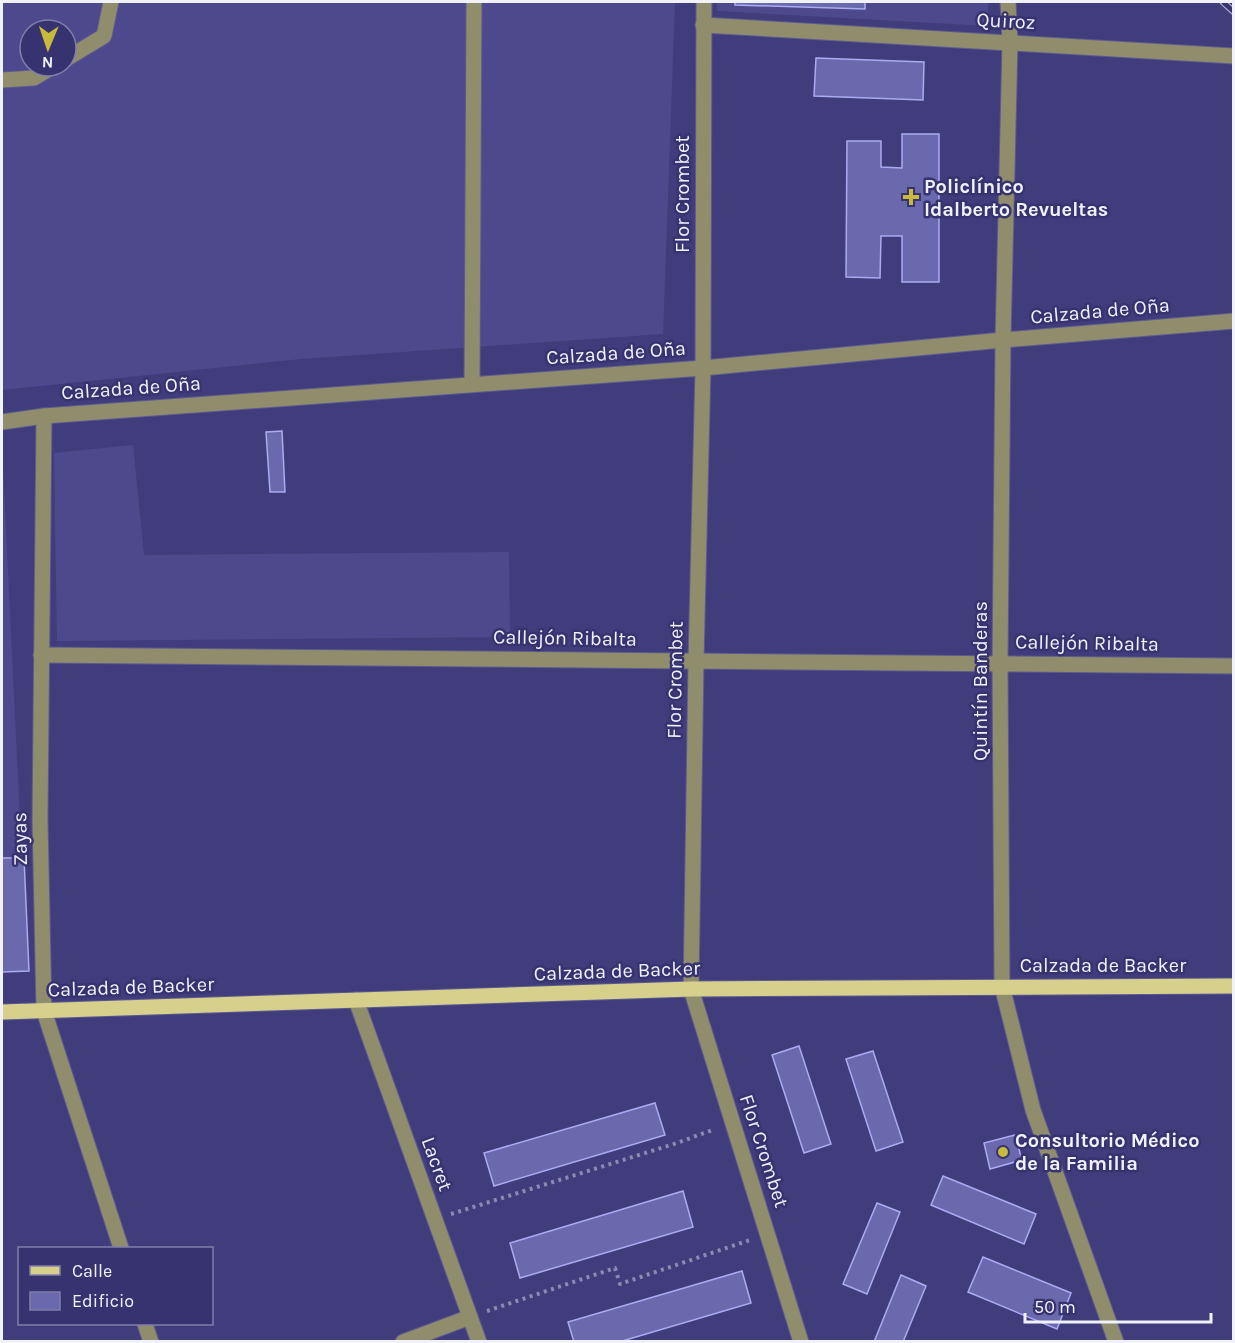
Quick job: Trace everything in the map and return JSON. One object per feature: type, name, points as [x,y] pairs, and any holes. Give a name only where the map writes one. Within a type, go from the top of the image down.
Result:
[{"type":"main road","name":"Calzada de Backer","points":[[2,1012],[691,989],[1233,986]]},
{"type":"street","points":[[78,52],[104,36],[111,2]]},
{"type":"street","points":[[472,384],[474,2]]},
{"type":"street","name":"Flor Crombet","points":[[704,2],[703,368],[691,989],[801,1341]]},
{"type":"street","name":"Quintín Banderas","points":[[1008,2],[1010,42],[1003,340],[1000,663],[1002,986],[1033,1110],[1116,1341]]},
{"type":"street","name":"Quiroz","points":[[703,25],[1233,56]]},
{"type":"street","points":[[2,80],[34,78]]},
{"type":"street","name":"Calzada de Oña","points":[[2,422],[44,416],[703,368],[1233,321]]},
{"type":"street","name":"Zayas","points":[[44,416],[40,819],[44,1011],[121,1247]]},
{"type":"street","name":"Callejón Ribalta","points":[[41,655],[1233,666]]},
{"type":"street","name":"Lacret","points":[[356,1000],[478,1341]]},
{"type":"street","points":[[403,1341],[470,1317]]},
{"type":"street","points":[[146,1325],[151,1341]]},
{"type":"path","points":[[435,1219],[733,1123]]},
{"type":"path","points":[[470,1317],[615,1268],[620,1284],[768,1234]]},
{"type":"shaded area","points":[[2,2],[675,2],[663,334],[301,359],[2,390]]},
{"type":"shaded area","points":[[717,2],[988,2],[988,26],[717,11]]},
{"type":"shaded area","points":[[133,445],[144,555],[509,552],[510,637],[57,641],[54,453]]},
{"type":"shaded area","points":[[2,467],[27,966],[2,967]]},
{"type":"building","points":[[735,2],[865,2],[865,9],[735,5]]},
{"type":"building","points":[[816,58],[924,62],[923,100],[814,96]]},
{"type":"building","points":[[902,134],[939,134],[939,282],[902,282],[902,236],[881,236],[880,278],[846,277],[847,141],[881,141],[881,167],[902,168]]},
{"type":"building","points":[[282,431],[285,492],[270,492],[266,432]]},
{"type":"building","points":[[2,858],[24,858],[29,971],[2,972]]},
{"type":"building","points":[[799,1046],[831,1144],[804,1153],[772,1055]]},
{"type":"building","points":[[873,1051],[903,1142],[876,1151],[846,1059]]},
{"type":"building","points":[[655,1103],[665,1135],[494,1186],[484,1153]]},
{"type":"building","name":"Consultorio Médico de la Familia","points":[[1015,1135],[1022,1160],[990,1169],[984,1143]]},
{"type":"building","points":[[943,1176],[1036,1214],[1024,1244],[931,1205]]},
{"type":"building","points":[[683,1191],[693,1227],[520,1278],[510,1243]]},
{"type":"building","points":[[877,1203],[900,1212],[867,1294],[843,1284]]},
{"type":"building","points":[[983,1257],[1071,1293],[1057,1329],[968,1292]]},
{"type":"building","points":[[742,1271],[751,1303],[619,1342],[574,1342],[568,1322]]},
{"type":"building","points":[[901,1275],[926,1286],[903,1342],[874,1342]]},
{"type":"railway","points":[[1223,2],[1234,12]]},
{"type":"place","name":"Policlínico Idalberto Revueltas","points":[[911,197]]},
{"type":"place","name":"Consultorio Médico de la Familia","points":[[1003,1152]]}]
